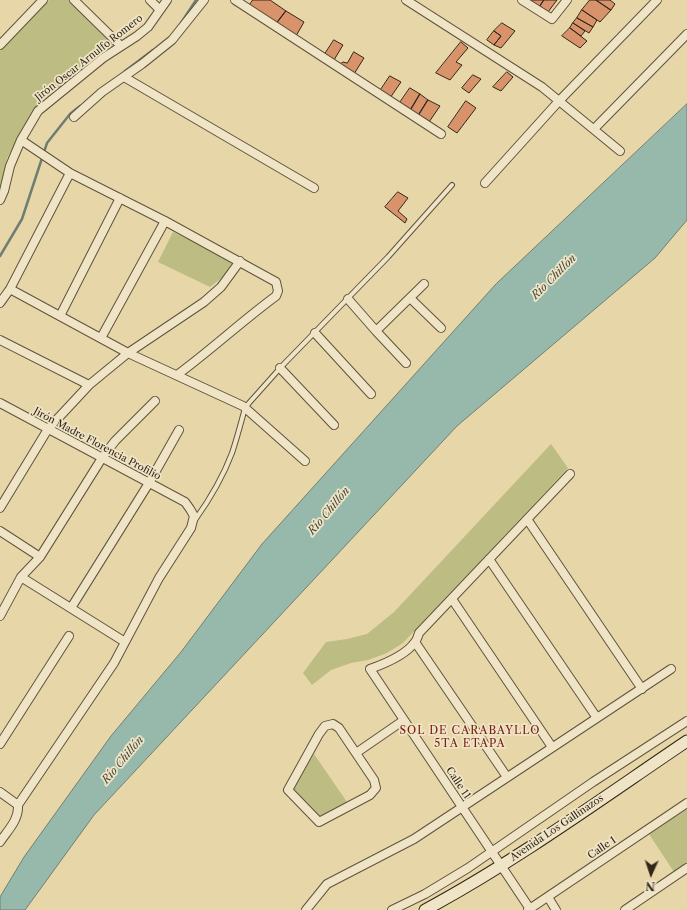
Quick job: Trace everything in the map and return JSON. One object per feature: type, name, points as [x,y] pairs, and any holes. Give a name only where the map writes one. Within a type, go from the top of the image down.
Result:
[{"type":"street","points":[[0,45],[43,0]]},
{"type":"street","points":[[74,0],[121,46]]},
{"type":"street","points":[[150,0],[160,10]]},
{"type":"street","name":"Jirón Oscar Arnulfo Romero","points":[[0,200],[4,191],[10,166],[21,140],[38,110],[103,58],[148,27],[167,0]]},
{"type":"street","points":[[74,117],[102,92],[172,40],[204,0]]},
{"type":"street","points":[[235,0],[441,134]]},
{"type":"street","points":[[406,0],[542,87],[620,152]]},
{"type":"street","points":[[522,0],[552,19],[567,0]]},
{"type":"street","points":[[485,182],[559,101],[657,0]]},
{"type":"street","points":[[594,129],[687,34]]},
{"type":"street","points":[[124,77],[314,188]]},
{"type":"street","points":[[21,140],[70,173],[165,221],[276,282],[278,291],[276,296],[245,319],[177,375]]},
{"type":"street","points":[[0,303],[10,289],[70,173]]},
{"type":"street","points":[[60,316],[120,198]]},
{"type":"street","points":[[101,338],[165,221]]},
{"type":"street","points":[[0,508],[48,429],[89,385],[128,353],[204,302],[221,287],[240,261]]},
{"type":"street","points":[[376,332],[424,284]]},
{"type":"street","points":[[10,289],[128,353],[243,406],[305,461]]},
{"type":"street","points":[[410,298],[441,328]]},
{"type":"street","points":[[348,299],[376,332],[406,362]]},
{"type":"street","points":[[315,333],[371,394]]},
{"type":"street","points":[[0,340],[89,385]]},
{"type":"street","points":[[280,368],[334,425]]},
{"type":"street","points":[[0,616],[2,605],[21,577],[40,557],[102,458],[115,441],[155,401]]},
{"type":"street","name":"Jirón Madre Florencia Profilio","points":[[0,403],[185,502],[192,512],[193,524]]},
{"type":"street","points":[[70,608],[150,483],[179,430]]},
{"type":"street","points":[[507,778],[415,642],[419,633],[570,474]]},
{"type":"street","points":[[527,519],[642,689]]},
{"type":"street","points":[[0,842],[17,818],[18,805],[106,676],[159,578],[193,524]]},
{"type":"street","points":[[0,531],[40,557]]},
{"type":"street","points":[[489,559],[597,718]]},
{"type":"street","points":[[21,577],[125,642]]},
{"type":"street","points":[[452,599],[552,748]]},
{"type":"street","points":[[0,744],[69,636]]},
{"type":"street","name":"Calle 11","points":[[415,642],[402,654],[388,662],[370,669],[529,909]]},
{"type":"street","points":[[306,910],[327,884],[414,839],[671,669]]},
{"type":"street","points":[[356,752],[404,720]]},
{"type":"street","points":[[392,910],[448,880],[492,852],[593,782],[687,721]]},
{"type":"street","points":[[333,724],[339,728],[356,752],[374,780],[376,788],[370,795],[321,822],[318,822],[289,791],[288,788],[325,726],[333,724]]},
{"type":"street","name":"Avenida Los Gallinazos","points":[[425,910],[501,866],[687,742]]},
{"type":"street","points":[[0,792],[18,805]]},
{"type":"street","name":"Calle 1","points":[[529,909],[687,803]]},
{"type":"street","points":[[625,910],[687,868]]},
{"type":"street","points":[[548,897],[556,910]]},
{"type":"lane","points":[[193,524],[210,499],[224,472],[232,452],[245,408],[280,368],[388,257],[452,184]]},
{"type":"shaded area","points":[[49,0],[69,0],[115,44],[38,103],[7,158],[0,190],[0,51]]},
{"type":"shaded area","points":[[173,232],[233,261],[223,277],[210,287],[158,262]]},
{"type":"shaded area","points":[[551,444],[568,468],[403,643],[387,653],[331,670],[312,685],[303,673],[326,642],[367,634],[394,612]]},
{"type":"shaded area","points":[[314,754],[347,802],[320,817],[293,789]]},
{"type":"shaded area","points":[[687,809],[687,863],[674,872],[649,834]]},
{"type":"water","name":"Río Chillón","points":[[687,104],[687,220],[655,258],[457,426],[94,815],[25,910],[0,910],[0,897],[24,857],[111,736],[181,652],[262,544],[496,284]]},
{"type":"building","points":[[253,0],[270,0],[286,11],[276,24],[249,6]]},
{"type":"building","points":[[530,0],[544,0],[540,6]]},
{"type":"building","points":[[544,0],[557,0],[548,12],[540,6]]},
{"type":"building","points":[[590,0],[596,0],[611,10],[600,22],[582,10]]},
{"type":"building","points":[[596,0],[610,0],[615,4],[611,10]]},
{"type":"building","points":[[582,10],[597,20],[593,27],[577,18]]},
{"type":"building","points":[[286,11],[304,22],[296,36],[276,24]]},
{"type":"building","points":[[577,18],[593,27],[589,33],[573,23]]},
{"type":"building","points":[[502,23],[515,31],[501,48],[494,45],[501,36],[494,31]]},
{"type":"building","points":[[573,23],[585,31],[581,36],[570,28]]},
{"type":"building","points":[[570,28],[587,41],[580,48],[562,36]]},
{"type":"building","points":[[494,31],[501,36],[494,45],[487,40]]},
{"type":"building","points":[[334,40],[343,45],[334,60],[325,54]]},
{"type":"building","points":[[461,42],[468,48],[456,62],[462,65],[450,80],[436,73]]},
{"type":"building","points":[[354,52],[364,58],[354,74],[340,64],[343,62],[347,63]]},
{"type":"building","points":[[507,72],[513,77],[501,91],[493,87]]},
{"type":"building","points":[[473,75],[481,79],[469,93],[462,88]]},
{"type":"building","points":[[390,76],[401,82],[390,98],[380,91]]},
{"type":"building","points":[[410,88],[420,94],[410,111],[399,104]]},
{"type":"building","points":[[420,94],[428,100],[418,116],[410,111]]},
{"type":"building","points":[[428,100],[440,106],[429,122],[418,116]]},
{"type":"building","points":[[466,101],[476,108],[457,133],[448,127]]},
{"type":"building","points":[[398,192],[408,198],[398,211],[407,219],[405,223],[385,207]]},
{"type":"waterway","points":[[181,23],[196,0]]},
{"type":"waterway","points":[[125,71],[153,50]]},
{"type":"waterway","points":[[0,256],[22,219],[47,143],[70,114],[80,106]]},
{"type":"district","name":"SOL DE CARABAYLLO 5TA ETAPA","points":[[470,737]]}]
